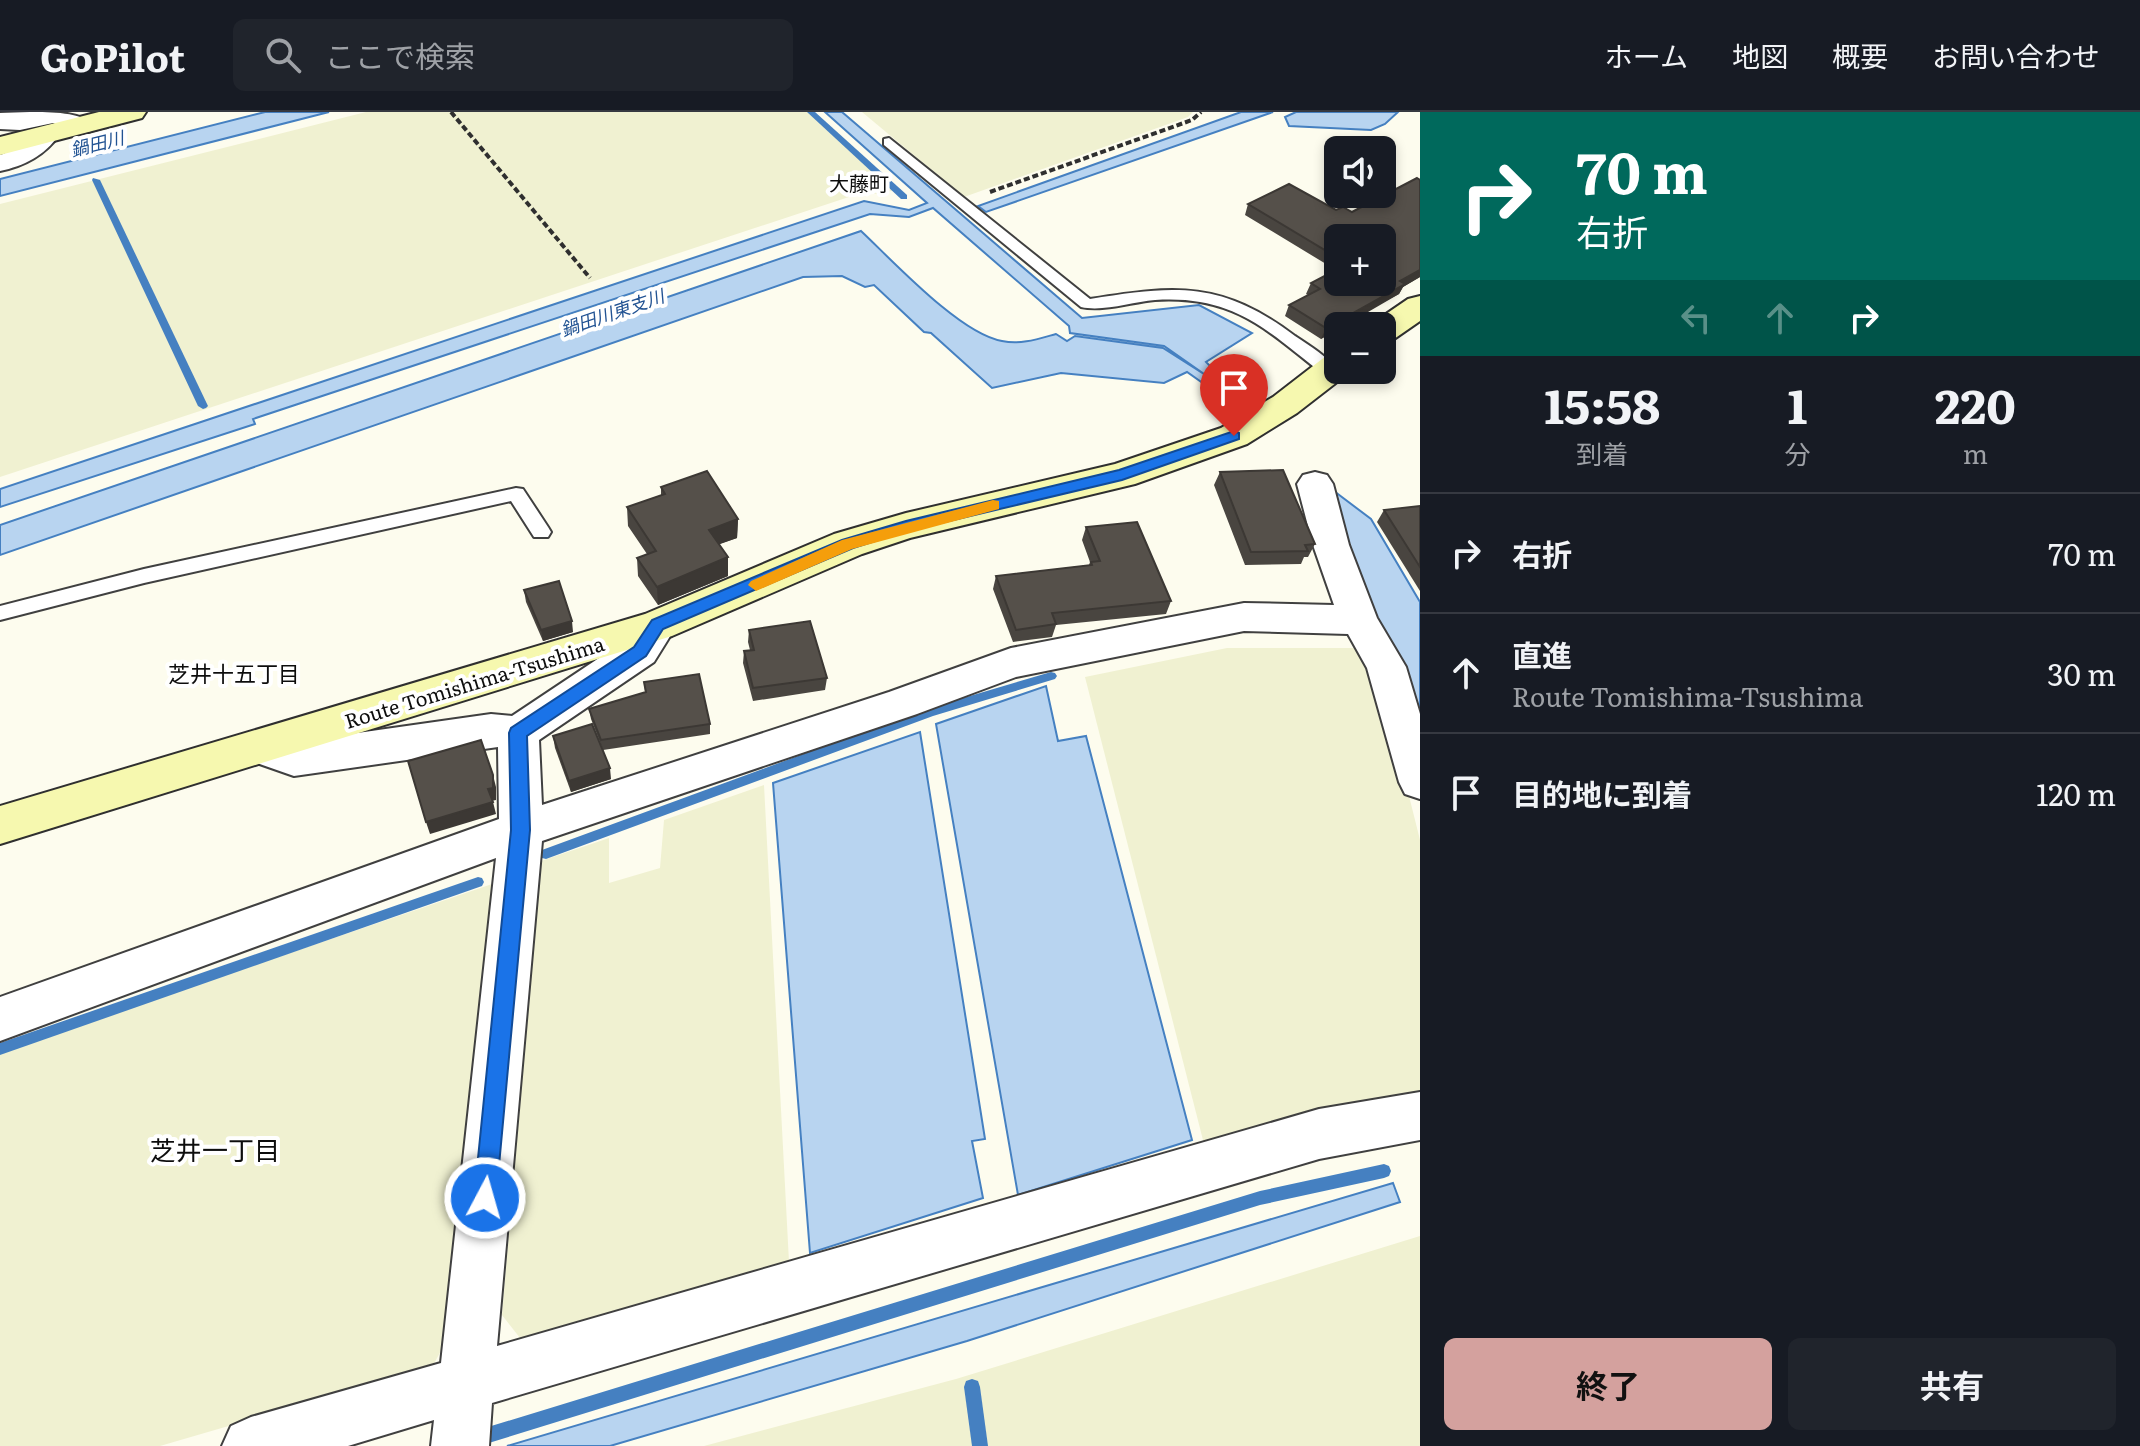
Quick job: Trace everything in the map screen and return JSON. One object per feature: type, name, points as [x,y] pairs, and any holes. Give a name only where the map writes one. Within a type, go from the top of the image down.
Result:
[{"type":"main road","points":[[0,146],[132,112]]},
{"type":"main road","points":[[1396,322],[1420,306]]},
{"type":"main road","name":"Route Tomishima-Tsushima","points":[[0,825],[658,625],[848,544],[906,526],[1122,475],[1234,436],[1285,405],[1324,375]]},
{"type":"street","points":[[0,121],[20,122],[55,115],[81,125]]},
{"type":"street","points":[[0,163],[17,159],[45,135]]},
{"type":"street","points":[[1315,484],[1331,545],[1359,620],[1386,667],[1420,782]]},
{"type":"street","points":[[0,1019],[521,830],[903,703],[1011,663],[1244,617],[1359,620]]},
{"type":"street","points":[[260,747],[294,759],[491,730],[518,733],[640,651],[658,625]]},
{"type":"street","points":[[460,1446],[521,830],[518,733]]},
{"type":"street","points":[[251,1446],[1319,1134],[1420,1116]]},
{"type":"lane","points":[[889,142],[1087,304],[1123,298],[1197,295],[1215,298],[1279,332],[1324,361]]},
{"type":"lane","points":[[0,613],[144,576],[516,494],[541,532]]},
{"type":"path","points":[[451,112],[590,278]]},
{"type":"path","points":[[990,192],[1192,120],[1201,112]]},
{"type":"green space","points":[[366,112],[811,112],[896,189],[883,194],[861,193],[0,477],[0,204]]},
{"type":"green space","points":[[862,112],[1193,112],[1188,117],[964,197]]},
{"type":"green space","points":[[1227,648],[1361,648],[1394,736],[1420,840],[1420,1094],[1204,1144],[1085,677]]},
{"type":"green space","points":[[764,785],[789,1262],[524,1343],[502,1315],[541,861],[609,838],[609,883],[660,868],[664,820]]},
{"type":"green space","points":[[495,883],[451,1333],[432,1367],[160,1446],[0,1446],[0,1052]]},
{"type":"green space","points":[[1420,1236],[1420,1446],[704,1446],[956,1379]]},
{"type":"water","points":[[265,112],[329,112],[0,196],[0,179]]},
{"type":"water","points":[[825,112],[842,112],[1082,318],[1199,305],[1252,333],[1206,362],[1221,377],[1207,386],[1187,372],[1164,383],[1061,373],[992,388],[931,333],[924,332],[874,285],[865,287],[842,276],[803,277],[0,555],[0,525],[861,231],[947,311],[985,335],[1016,342],[1056,334],[1067,341],[1075,336],[1163,348],[1207,376],[1164,346],[1070,333],[1069,326],[933,208],[909,217],[870,214],[253,419],[255,424],[0,507],[0,489],[864,201],[909,210],[927,203]]},
{"type":"water","points":[[1241,112],[1273,112],[986,212],[978,206]]},
{"type":"water","points":[[1296,112],[1398,112],[1385,124],[1371,130],[1289,126],[1285,117]]},
{"type":"water","points":[[1326,485],[1371,519],[1420,602],[1420,728],[1367,611]]},
{"type":"water","points":[[1046,686],[1058,741],[1086,736],[1192,1140],[1018,1195],[936,724]]},
{"type":"water","points":[[920,732],[985,1139],[972,1141],[983,1198],[810,1253],[773,783]]},
{"type":"water","points":[[1393,1183],[1400,1202],[967,1341],[610,1446],[507,1446]]},
{"type":"building","points":[[1417,178],[1420,180],[1420,270],[1400,281],[1405,284],[1396,289],[1396,224],[1324,224],[1324,250],[1248,204],[1289,184],[1324,203],[1324,208],[1345,208],[1352,212],[1360,208],[1396,208],[1396,189]]},
{"type":"building","points":[[1324,276],[1324,296],[1383,296],[1355,312],[1324,312],[1324,327],[1289,305],[1320,289],[1311,283]]},
{"type":"building","points":[[1283,470],[1315,544],[1305,545],[1308,551],[1251,552],[1220,472]]},
{"type":"building","points":[[707,471],[738,519],[709,530],[728,557],[657,587],[637,558],[656,551],[627,507],[665,494],[661,487]]},
{"type":"building","points":[[1420,506],[1420,567],[1384,510]]},
{"type":"building","points":[[1137,522],[1171,601],[1052,613],[1056,624],[1016,630],[996,576],[1092,565],[1091,562],[1100,561],[1086,527]]},
{"type":"building","points":[[559,581],[572,621],[541,630],[524,590]]},
{"type":"building","points":[[810,621],[827,678],[753,688],[744,651],[754,650],[749,630]]},
{"type":"building","points":[[699,674],[710,724],[601,740],[589,709],[646,692],[644,682]]},
{"type":"building","points":[[592,724],[610,768],[569,781],[553,736]]},
{"type":"building","points":[[481,740],[493,775],[493,788],[488,789],[493,802],[426,822],[408,761]]},
{"type":"waterway","points":[[811,112],[904,197]]},
{"type":"waterway","points":[[96,180],[203,406]]},
{"type":"waterway","points":[[546,854],[930,712],[1051,676]]},
{"type":"waterway","points":[[0,1049],[478,882]]},
{"type":"waterway","points":[[452,1446],[1260,1198],[1384,1171]]},
{"type":"waterway","points":[[972,1387],[980,1446]]},
{"type":"slow traffic","points":[[756,585],[848,544],[993,505]]},
{"type":"district","name":"大藤町","points":[[859,182]]},
{"type":"district","name":"芝井十五丁目","points":[[234,672]]},
{"type":"district","name":"芝井一丁目","points":[[215,1148]]},
{"type":"route","points":[[485,1198],[521,830],[518,733],[640,651],[658,625],[848,544],[906,526],[1122,475],[1234,436]]},
{"type":"water label","name":"鍋田川","points":[[97,143]]},
{"type":"water label","name":"鍋田川東支川","points":[[612,312]]}]
